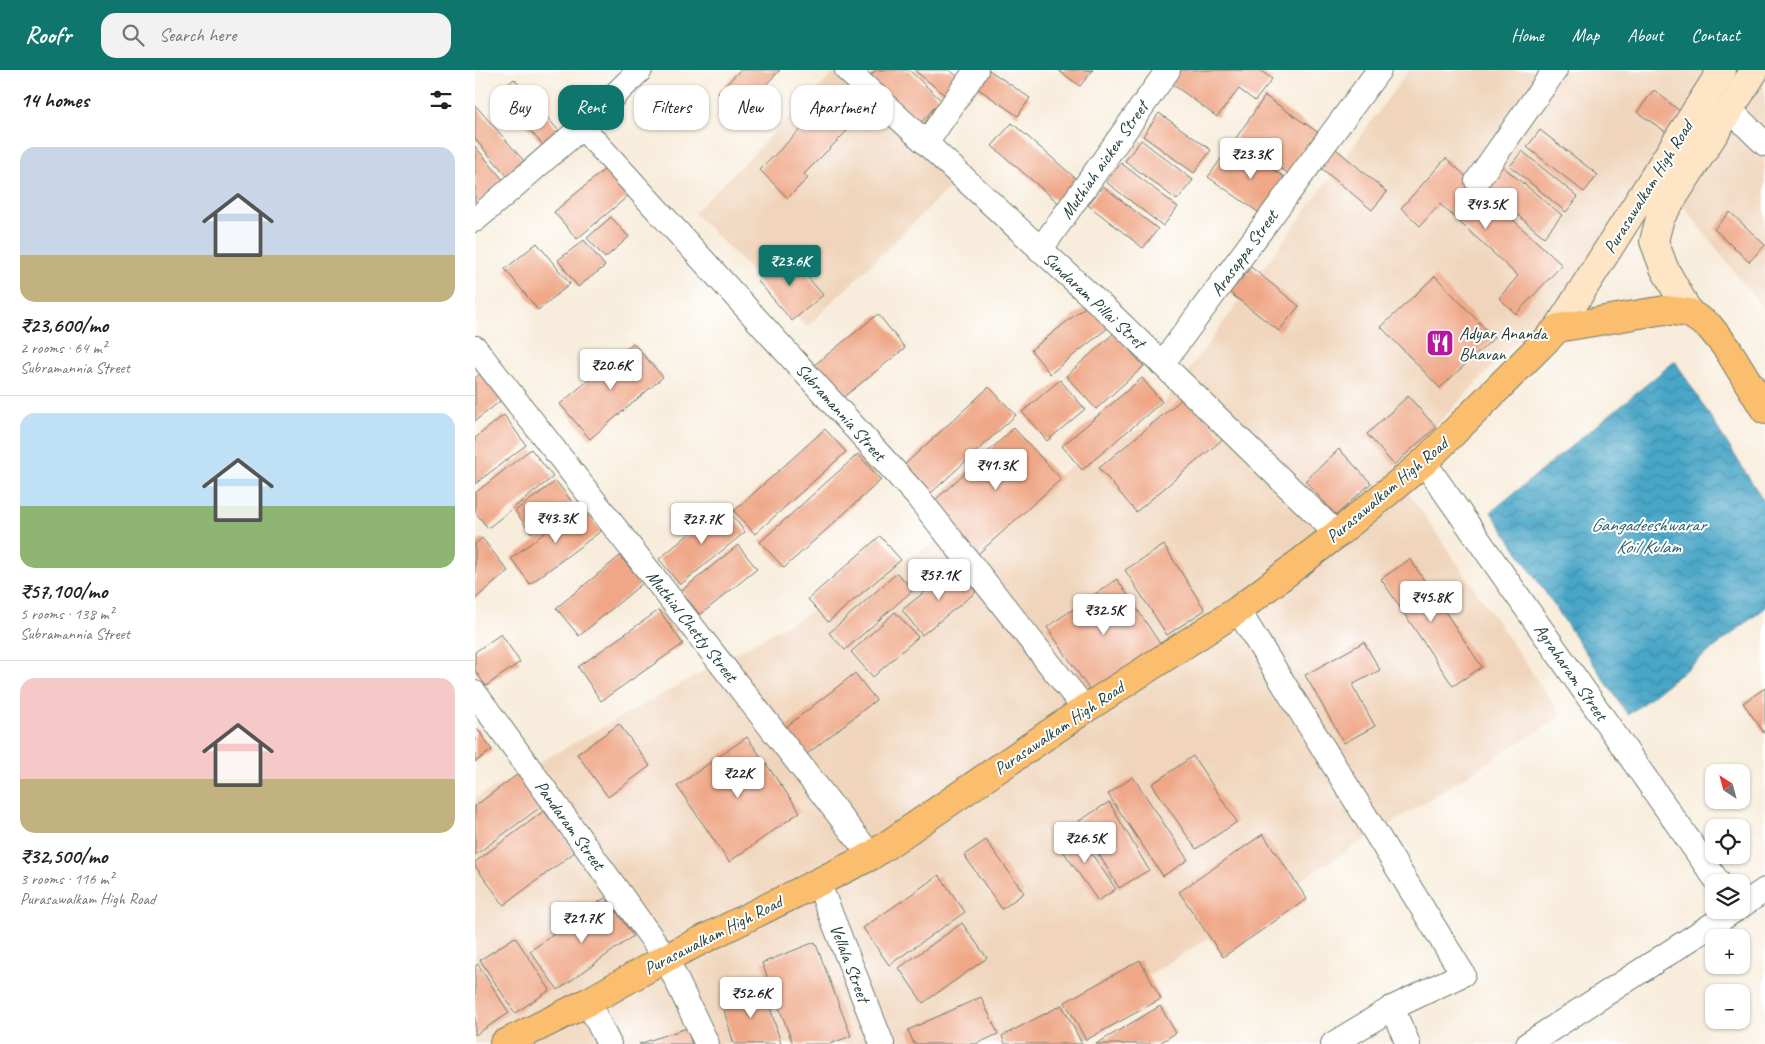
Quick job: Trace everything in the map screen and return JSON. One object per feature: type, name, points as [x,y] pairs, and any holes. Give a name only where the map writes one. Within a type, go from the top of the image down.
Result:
[{"type":"main road","name":"Purasawalkam High Road","points":[[504,1044],[588,1002],[666,958],[871,856],[1085,710],[1238,610],[1337,534],[1424,462],[1558,328],[1722,70]]},
{"type":"main road","name":"Purasawalkam High Road","points":[[1755,70],[1660,218],[1654,241],[1664,268],[1689,313],[1709,326],[1727,348],[1765,410]]},
{"type":"main road","points":[[1558,328],[1655,312],[1689,313]]},
{"type":"street","points":[[624,85],[639,70]]},
{"type":"street","name":"Sundaram Pillai Stret","points":[[847,70],[927,142],[1162,364],[1337,534]]},
{"type":"street","points":[[927,142],[976,70]]},
{"type":"street","name":"Muthiah aicken Street","points":[[1040,250],[1168,70]]},
{"type":"street","name":"Arasappa Street","points":[[1162,364],[1379,70]]},
{"type":"street","points":[[1477,180],[1555,70]]},
{"type":"street","points":[[1729,109],[1765,144]]},
{"type":"street","points":[[475,220],[579,130]]},
{"type":"street","name":"Subramannia Street","points":[[585,130],[917,496],[1085,710]]},
{"type":"street","name":"Muthial Chetty Street","points":[[475,348],[871,856]]},
{"type":"street","name":"Agraharam Street","points":[[1424,462],[1712,874]]},
{"type":"street","points":[[1238,610],[1463,974],[1392,1008],[1333,1044]]},
{"type":"street","name":"Pandaram Street","points":[[475,693],[666,958],[707,1044]]},
{"type":"street","name":"Vellala Street","points":[[818,882],[882,1044]]},
{"type":"street","points":[[1750,900],[1765,890]]},
{"type":"street","points":[[1528,1044],[1721,919]]},
{"type":"street","points":[[588,1002],[609,1044]]},
{"type":"street","points":[[1392,1008],[1408,1044]]},
{"type":"shaded area","points":[[837,70],[853,85],[822,85]]},
{"type":"shaded area","points":[[1409,70],[1765,70],[1765,311],[1667,185],[1393,470],[1562,716],[1039,1044],[475,1044],[475,798],[1149,424]]},
{"type":"shaded area","points":[[791,116],[791,130],[893,130],[893,124],[954,183],[807,327],[694,213],[777,130],[781,130],[781,126]]},
{"type":"water","name":"Gangadeeshwarar Koil Kulam","points":[[1675,361],[1765,503],[1765,608],[1628,715],[1491,512]]},
{"type":"building","points":[[740,70],[780,70],[766,85],[726,85]]},
{"type":"building","points":[[876,70],[909,70],[941,100],[919,125],[893,101],[893,85],[876,85],[868,78]]},
{"type":"building","points":[[914,70],[950,70],[959,78],[945,95]]},
{"type":"building","points":[[989,70],[1030,98],[1018,116],[977,88]]},
{"type":"building","points":[[1058,70],[1093,70],[1080,86]]},
{"type":"building","points":[[1174,70],[1260,70],[1272,79],[1255,101],[1239,89],[1217,117],[1167,80]]},
{"type":"building","points":[[514,79],[519,85],[507,85]]},
{"type":"building","points":[[1654,90],[1681,112],[1666,132],[1637,112]]},
{"type":"building","points":[[1265,96],[1325,137],[1296,179],[1236,138]]},
{"type":"building","points":[[475,105],[490,122],[490,130],[497,130],[525,162],[508,177],[475,139]]},
{"type":"building","points":[[1159,113],[1211,150],[1194,173],[1143,136]]},
{"type":"building","points":[[548,118],[559,131],[543,145],[529,130],[548,130]]},
{"type":"building","points":[[1012,123],[1081,183],[1061,205],[992,146]]},
{"type":"building","points":[[799,130],[848,130],[804,174],[808,178],[788,198],[760,170]]},
{"type":"building","points":[[1540,130],[1598,175],[1584,192],[1527,147]]},
{"type":"building","points":[[1141,140],[1193,180],[1177,200],[1125,161]]},
{"type":"building","points":[[1233,142],[1293,183],[1268,219],[1208,177]]},
{"type":"building","points":[[475,146],[504,181],[477,204],[475,202]]},
{"type":"building","points":[[1336,149],[1387,192],[1372,210],[1321,168]]},
{"type":"building","points":[[1522,151],[1578,197],[1566,212],[1510,166]]},
{"type":"building","points":[[1446,158],[1562,265],[1516,314],[1499,298],[1518,276],[1440,204],[1420,226],[1401,208]]},
{"type":"building","points":[[1121,163],[1178,207],[1163,226],[1106,182]]},
{"type":"building","points":[[1502,166],[1562,215],[1544,237],[1484,187]]},
{"type":"building","points":[[605,169],[628,196],[577,239],[554,212]]},
{"type":"building","points":[[1103,186],[1158,229],[1143,248],[1088,205]]},
{"type":"building","points":[[1730,212],[1765,245],[1749,262],[1714,229]]},
{"type":"building","points":[[611,217],[629,237],[605,258],[587,238]]},
{"type":"building","points":[[584,240],[605,266],[578,287],[558,260]]},
{"type":"building","points":[[537,243],[570,284],[538,310],[505,269]]},
{"type":"building","points":[[788,254],[823,295],[792,321],[757,280]]},
{"type":"building","points":[[1251,267],[1299,306],[1279,331],[1230,293]]},
{"type":"building","points":[[1435,276],[1494,338],[1440,388],[1381,327]]},
{"type":"building","points":[[1089,304],[1108,328],[1050,374],[1031,350]]},
{"type":"building","points":[[878,314],[905,348],[840,400],[813,366]]},
{"type":"building","points":[[1114,333],[1144,366],[1096,409],[1066,376]]},
{"type":"building","points":[[633,343],[663,377],[590,439],[560,404]]},
{"type":"building","points":[[483,372],[504,398],[475,421],[475,378]]},
{"type":"building","points":[[1142,378],[1162,402],[1082,470],[1062,446]]},
{"type":"building","points":[[1060,380],[1085,409],[1047,441],[1022,412]]},
{"type":"building","points":[[989,387],[1016,415],[930,494],[903,466]]},
{"type":"building","points":[[1187,395],[1223,439],[1136,512],[1099,468]]},
{"type":"building","points":[[1408,396],[1436,427],[1394,465],[1367,434]]},
{"type":"building","points":[[504,415],[526,445],[475,484],[475,438]]},
{"type":"building","points":[[1014,428],[1061,479],[978,554],[932,503]]},
{"type":"building","points":[[825,429],[846,452],[755,534],[734,511]]},
{"type":"building","points":[[531,449],[553,477],[488,528],[475,512],[475,493]]},
{"type":"building","points":[[1339,449],[1371,483],[1336,515],[1305,481]]},
{"type":"building","points":[[858,454],[881,480],[784,568],[760,542]]},
{"type":"building","points":[[556,481],[572,502],[531,533],[515,511]]},
{"type":"building","points":[[582,505],[601,531],[530,584],[511,558]]},
{"type":"building","points":[[724,505],[745,532],[680,585],[659,559]]},
{"type":"building","points":[[880,536],[901,560],[828,622],[808,599]]},
{"type":"building","points":[[482,538],[508,571],[475,599],[475,544]]},
{"type":"building","points":[[738,545],[757,569],[700,615],[681,591]]},
{"type":"building","points":[[1164,545],[1205,610],[1167,635],[1125,570]]},
{"type":"building","points":[[620,556],[643,583],[579,636],[556,608]]},
{"type":"building","points":[[1410,559],[1482,667],[1453,686],[1381,579]]},
{"type":"building","points":[[956,567],[976,592],[922,635],[902,610]]},
{"type":"building","points":[[897,573],[913,590],[845,650],[829,633]]},
{"type":"building","points":[[1117,579],[1161,645],[1091,692],[1047,627]]},
{"type":"building","points":[[659,610],[683,644],[601,701],[578,667]]},
{"type":"building","points":[[895,612],[918,637],[873,677],[851,652]]},
{"type":"building","points":[[501,634],[520,662],[486,686],[475,671],[475,652]]},
{"type":"building","points":[[1364,642],[1380,670],[1352,685],[1375,726],[1344,743],[1305,675]]},
{"type":"building","points":[[855,673],[876,700],[798,761],[777,734]]},
{"type":"building","points":[[1765,688],[1765,734],[1743,703]]},
{"type":"building","points":[[619,724],[650,766],[608,797],[577,754]]},
{"type":"building","points":[[477,728],[492,750],[475,762],[475,730]]},
{"type":"building","points":[[747,737],[800,812],[729,862],[677,786]]},
{"type":"building","points":[[1193,756],[1237,822],[1196,849],[1152,784]]},
{"type":"building","points":[[518,774],[542,806],[475,855],[475,806]]},
{"type":"building","points":[[1133,777],[1188,860],[1163,876],[1108,794]]},
{"type":"building","points":[[1109,802],[1149,870],[1119,888],[1079,821]]},
{"type":"building","points":[[544,811],[575,852],[504,905],[475,866],[475,862]]},
{"type":"building","points":[[1072,826],[1116,889],[1098,901],[1054,838]]},
{"type":"building","points":[[1263,834],[1307,899],[1223,957],[1179,892]]},
{"type":"building","points":[[986,840],[1024,893],[1002,909],[964,855]]},
{"type":"building","points":[[939,875],[965,912],[889,965],[863,928]]},
{"type":"building","points":[[606,897],[633,936],[558,990],[530,951]]},
{"type":"building","points":[[962,923],[987,958],[923,1003],[899,968]]},
{"type":"building","points":[[515,937],[550,990],[515,1013],[480,960]]},
{"type":"building","points":[[815,942],[851,1036],[830,1044],[793,1044],[762,963]]},
{"type":"building","points":[[1140,960],[1161,999],[1086,1040],[1065,1002]]},
{"type":"building","points":[[478,964],[509,1013],[475,1035],[475,966]]},
{"type":"building","points":[[764,987],[781,1044],[734,1044],[721,1000]]},
{"type":"building","points":[[981,997],[998,1034],[976,1044],[914,1044],[908,1030]]},
{"type":"building","points":[[1062,1005],[1082,1044],[1005,1044],[1002,1036]]},
{"type":"building","points":[[1160,1006],[1176,1033],[1158,1044],[1096,1044]]},
{"type":"building","points":[[687,1028],[692,1044],[639,1044]]},
{"type":"place","name":"Adyar Ananda Bhavan","points":[[1440,343]]}]
